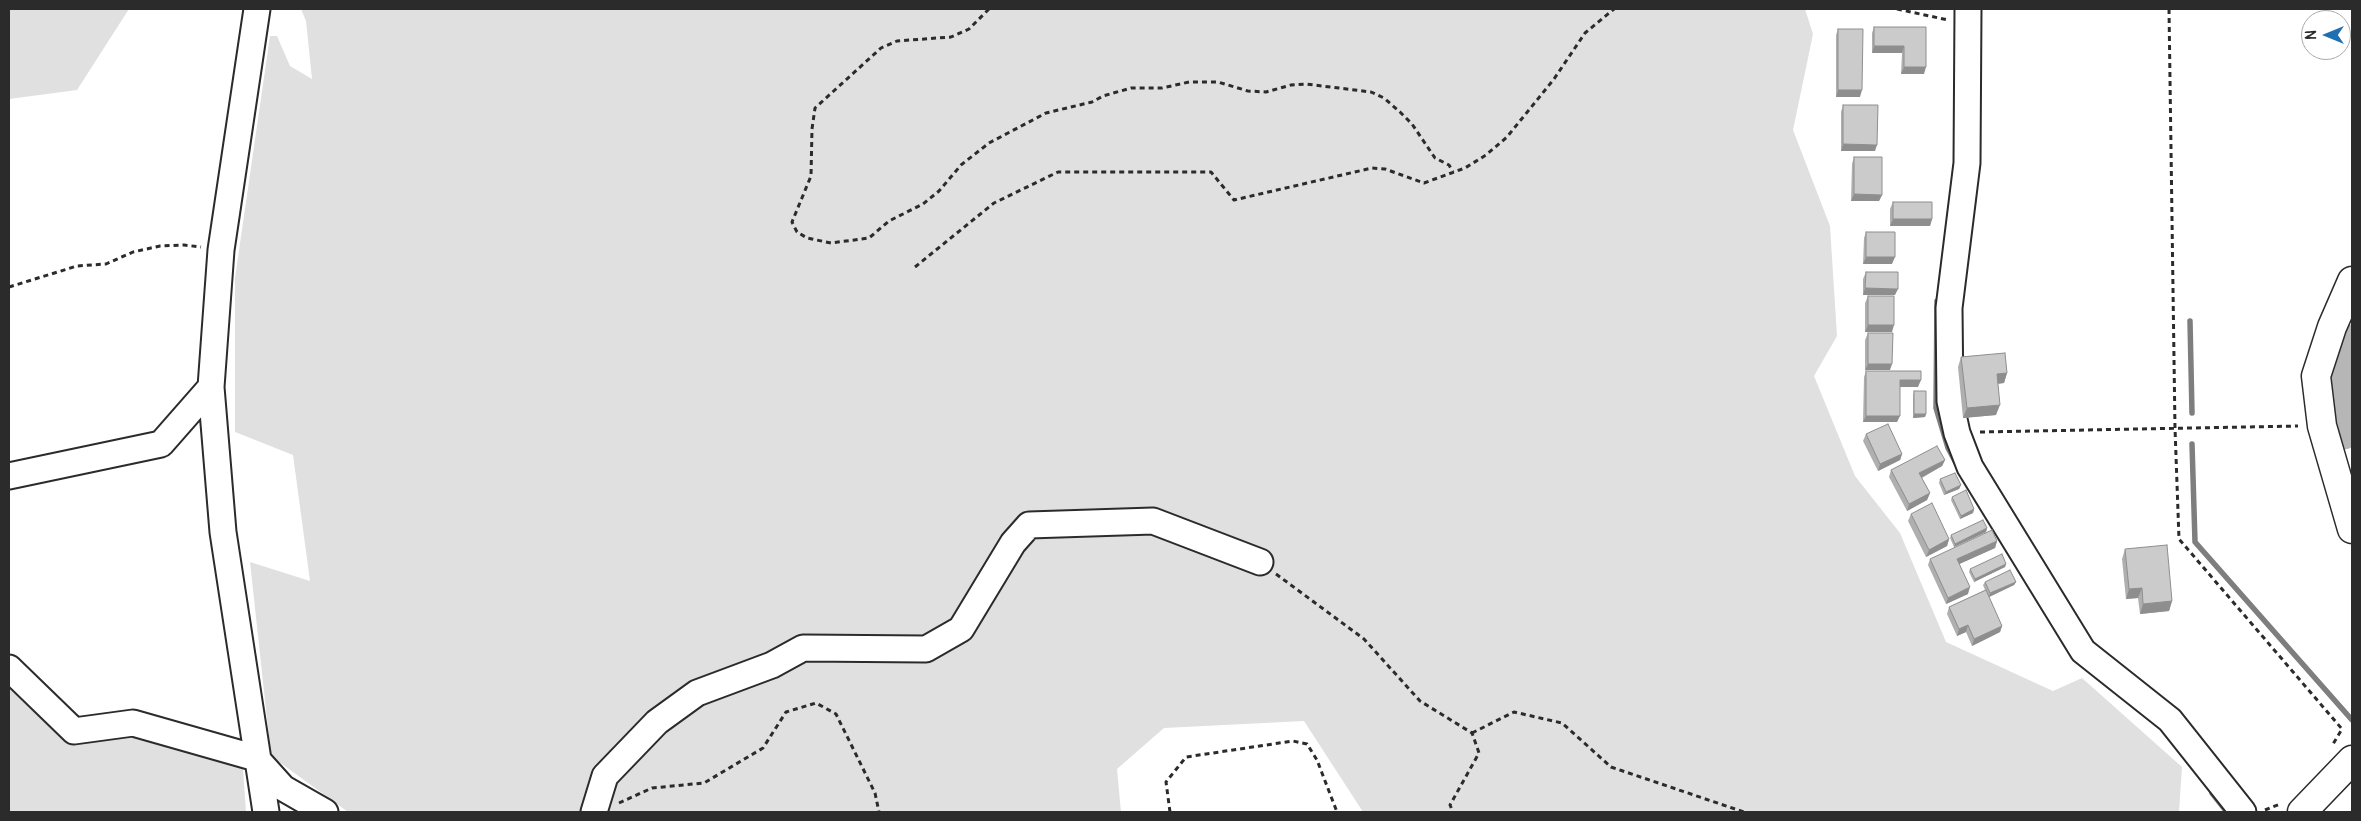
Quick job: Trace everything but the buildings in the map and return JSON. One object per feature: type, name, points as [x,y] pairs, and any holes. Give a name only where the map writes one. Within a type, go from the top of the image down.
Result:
[{"type":"main road","points":[[2352,281],[2332,326],[2316,376],[2322,426],[2352,530]]},
{"type":"main road","points":[[2292,808],[2341,755]]},
{"type":"street","points":[[257,9],[221,250],[211,388],[223,532],[256,758],[266,812]]},
{"type":"street","points":[[1969,17],[1967,163],[1949,308],[1950,401],[1956,433],[1970,467],[2082,651],[2170,720],[2243,812]]},
{"type":"street","points":[[9,476],[161,444],[211,388]]},
{"type":"street","points":[[594,812],[605,776],[657,722],[697,693],[772,665],[804,648],[926,649],[961,629],[1013,543],[1029,525],[1153,521],[1260,562]]},
{"type":"street","points":[[9,668],[74,731],[133,723],[256,758],[283,788],[325,812]]},
{"type":"path","points":[[989,9],[969,29],[951,37],[898,42],[882,48],[815,108],[812,128],[811,176],[792,222],[797,232],[807,238],[831,243],[869,238],[889,221],[923,204],[939,191],[962,165],[989,143],[1046,113],[1092,102],[1103,96],[1131,88],[1162,88],[1189,82],[1218,82],[1248,91],[1266,92],[1290,85],[1306,84],[1371,92],[1384,98],[1400,112],[1412,124],[1431,154],[1449,165],[1453,172]]},
{"type":"path","points":[[915,267],[994,203],[1058,172],[1211,172],[1234,200],[1372,168],[1385,170],[1424,183],[1465,168],[1486,156],[1507,137],[1554,79],[1585,33],[1614,9]]},
{"type":"path","points":[[1897,9],[1969,17]]},
{"type":"path","points":[[2169,9],[2175,428],[2180,539],[2342,729],[2341,755]]},
{"type":"path","points":[[9,287],[77,266],[106,264],[133,252],[160,246],[184,245],[221,250]]},
{"type":"path","points":[[1956,433],[2322,426]]},
{"type":"path","points":[[1260,562],[1364,639],[1420,700],[1472,733],[1479,752],[1450,805],[1453,812]]},
{"type":"path","points":[[618,804],[652,788],[704,783],[763,748],[786,712],[816,703],[836,714],[875,793],[880,812]]},
{"type":"path","points":[[1472,733],[1514,712],[1562,723],[1611,767],[1744,812]]},
{"type":"path","points":[[1170,812],[1166,782],[1186,757],[1293,741],[1307,744],[1317,760],[1337,812]]},
{"type":"path","points":[[2260,812],[2292,808]]},
{"type":"shaded area","points":[[9,9],[129,9],[77,90],[9,99]]},
{"type":"shaded area","points":[[301,9],[1805,9],[1813,34],[1793,130],[1830,226],[1837,336],[1814,376],[1855,476],[1900,533],[1946,642],[2053,691],[2082,678],[2182,767],[2179,812],[1363,812],[1304,721],[1164,728],[1117,769],[1121,812],[348,812],[271,756],[250,562],[310,581],[293,455],[235,432],[235,278],[270,36],[277,36],[290,66],[312,79],[306,21]]},
{"type":"shaded area","points":[[9,678],[70,737],[133,732],[243,769],[246,812],[9,812]]},
{"type":"waterway","points":[[1937,301],[1936,408],[1948,448],[1956,463]]},
{"type":"waterway","points":[[2190,321],[2192,413]]},
{"type":"waterway","points":[[2343,432],[2335,383],[2338,362],[2352,342]]},
{"type":"waterway","points":[[2192,444],[2195,542],[2352,720]]},
{"type":"waterway","points":[[2212,793],[2227,812]]}]
